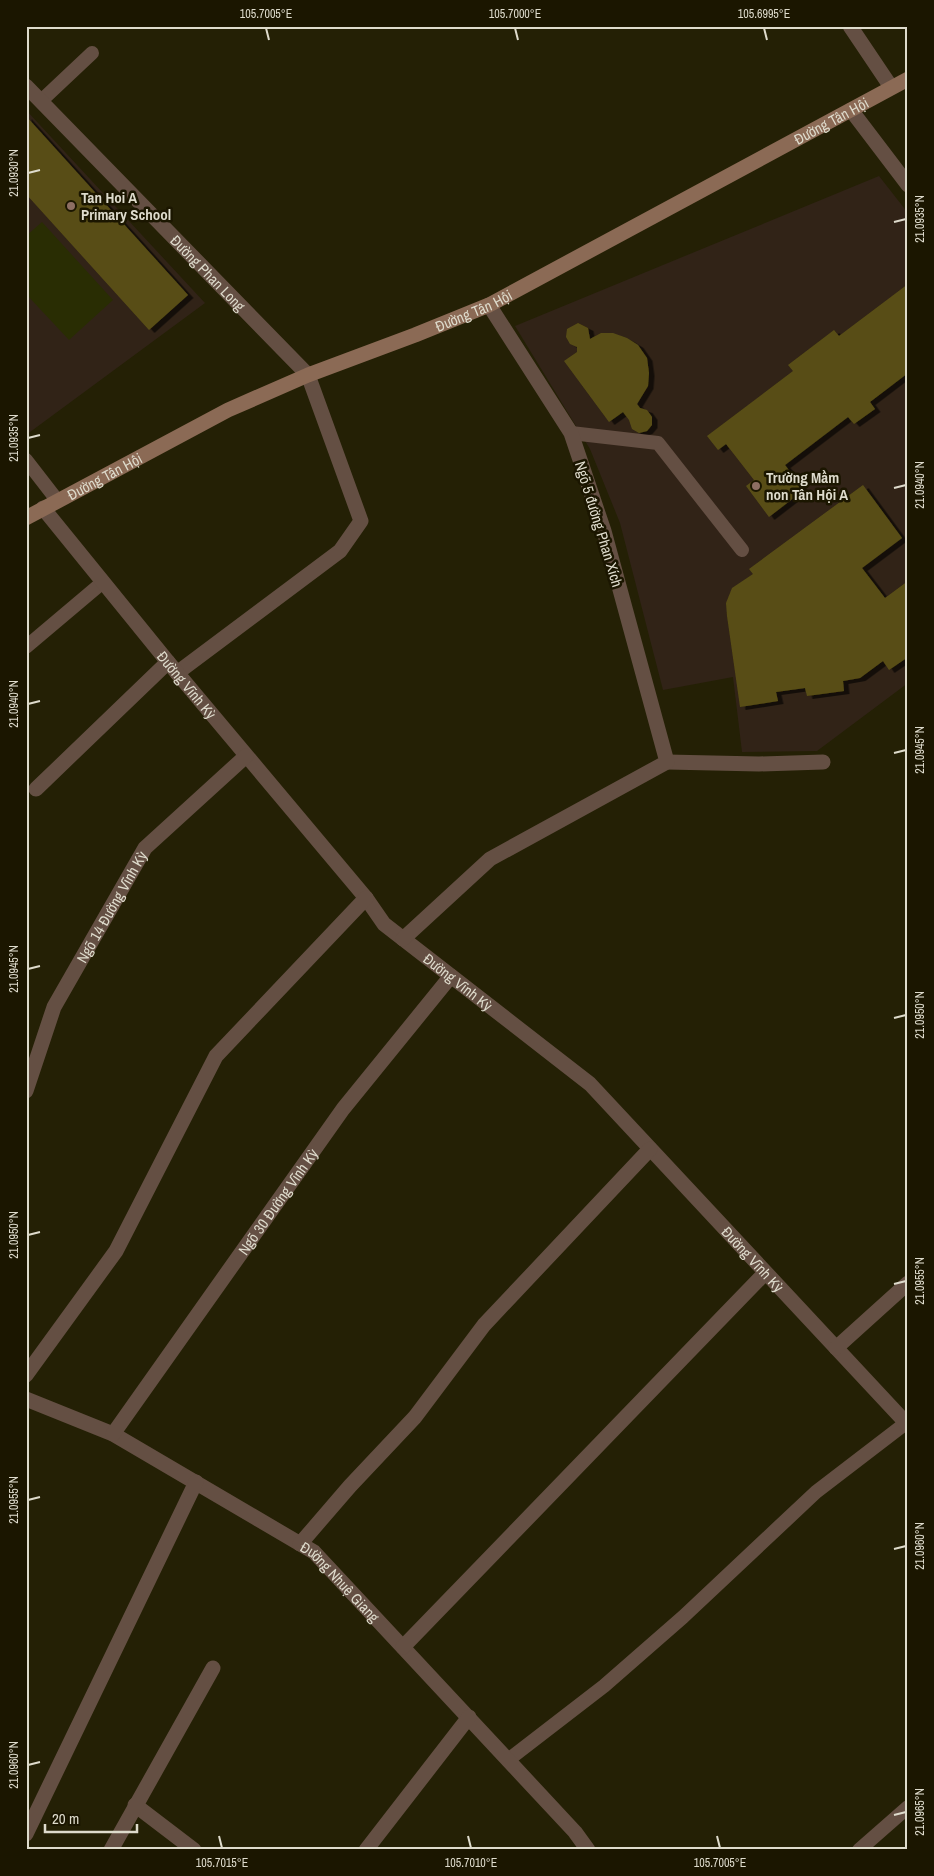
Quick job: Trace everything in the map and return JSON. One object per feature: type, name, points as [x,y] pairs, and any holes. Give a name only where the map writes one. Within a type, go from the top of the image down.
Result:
[{"type":"street","points":[[850,26],[891,87]]},
{"type":"street","name":"Đường Tân Hội","points":[[26,518],[228,410],[308,375],[489,305],[908,79]]},
{"type":"street","name":"Đường Phan Long","points":[[26,86],[308,375]]},
{"type":"street","points":[[851,110],[908,186]]},
{"type":"street","name":"Ngõ 5 đường Phan Xích","points":[[489,305],[571,434],[604,531],[667,762]]},
{"type":"street","points":[[36,789],[172,668],[340,552],[361,521],[308,375]]},
{"type":"street","name":"Đường Vĩnh Kỳ","points":[[43,508],[172,668],[366,898],[384,924],[590,1084],[907,1424]]},
{"type":"street","name":"Ngõ 14 Đường Vĩnh Kỳ","points":[[26,1091],[54,1007],[146,848],[246,756]]},
{"type":"street","points":[[403,939],[490,859],[667,762],[759,764],[824,762]]},
{"type":"street","points":[[26,1375],[116,1251],[216,1056],[366,898]]},
{"type":"street","name":"Ngõ 30 Đường Vĩnh Kỳ","points":[[113,1434],[343,1109],[451,976]]},
{"type":"street","points":[[300,1544],[350,1486],[415,1417],[484,1325],[650,1149]]},
{"type":"street","points":[[404,1647],[765,1273]]},
{"type":"street","points":[[836,1348],[908,1283]]},
{"type":"street","name":"Đường Nhuệ Giang","points":[[26,1399],[113,1434],[314,1552],[576,1832],[588,1850]]},
{"type":"street","points":[[26,1834],[196,1482]]},
{"type":"street","points":[[111,1850],[213,1668]]},
{"type":"street","points":[[366,1850],[469,1717]]},
{"type":"street","points":[[136,1806],[194,1850]]},
{"type":"lane","points":[[41,101],[92,53]]},
{"type":"lane","points":[[571,434],[658,443],[742,550]]},
{"type":"lane","points":[[26,460],[57,500]]},
{"type":"lane","points":[[26,646],[103,582]]},
{"type":"lane","points":[[508,1760],[604,1686],[683,1617],[816,1492],[907,1424]]},
{"type":"lane","points":[[859,1850],[908,1807]]},
{"type":"shaded area","name":"Tan Hoi A Primary School","points":[[26,110],[205,303],[26,435]]},
{"type":"shaded area","name":"Trường Mầm non Tân Hội A","points":[[879,176],[908,213],[908,683],[817,751],[742,752],[733,677],[663,690],[620,523],[590,449],[515,326]]},
{"type":"green space","points":[[42,222],[113,300],[69,340],[26,294],[26,236]]},
{"type":"building","points":[[26,116],[188,295],[149,330],[26,194]]},
{"type":"building","points":[[908,284],[908,373],[870,402],[875,409],[854,424],[848,417],[785,465],[804,490],[769,517],[746,486],[754,480],[726,444],[718,450],[707,436],[793,371],[788,365],[834,330],[839,336]]},
{"type":"building","points":[[578,323],[588,328],[590,339],[601,333],[613,333],[627,338],[638,345],[647,358],[648,386],[637,404],[640,408],[647,410],[652,417],[652,425],[647,431],[639,433],[632,429],[629,420],[623,412],[609,422],[564,361],[577,352],[577,347],[570,344],[566,337],[567,329]]},
{"type":"building","points":[[863,485],[902,538],[862,568],[885,598],[908,581],[908,657],[889,670],[883,661],[860,678],[843,681],[844,691],[807,696],[805,688],[776,692],[778,701],[740,707],[726,603],[732,588],[753,574],[749,569]]},
{"type":"place","name":"Tan Hoi A Primary School","points":[[71,206]]},
{"type":"place","name":"Trường Mầm non Tân Hội A","points":[[756,486]]}]
